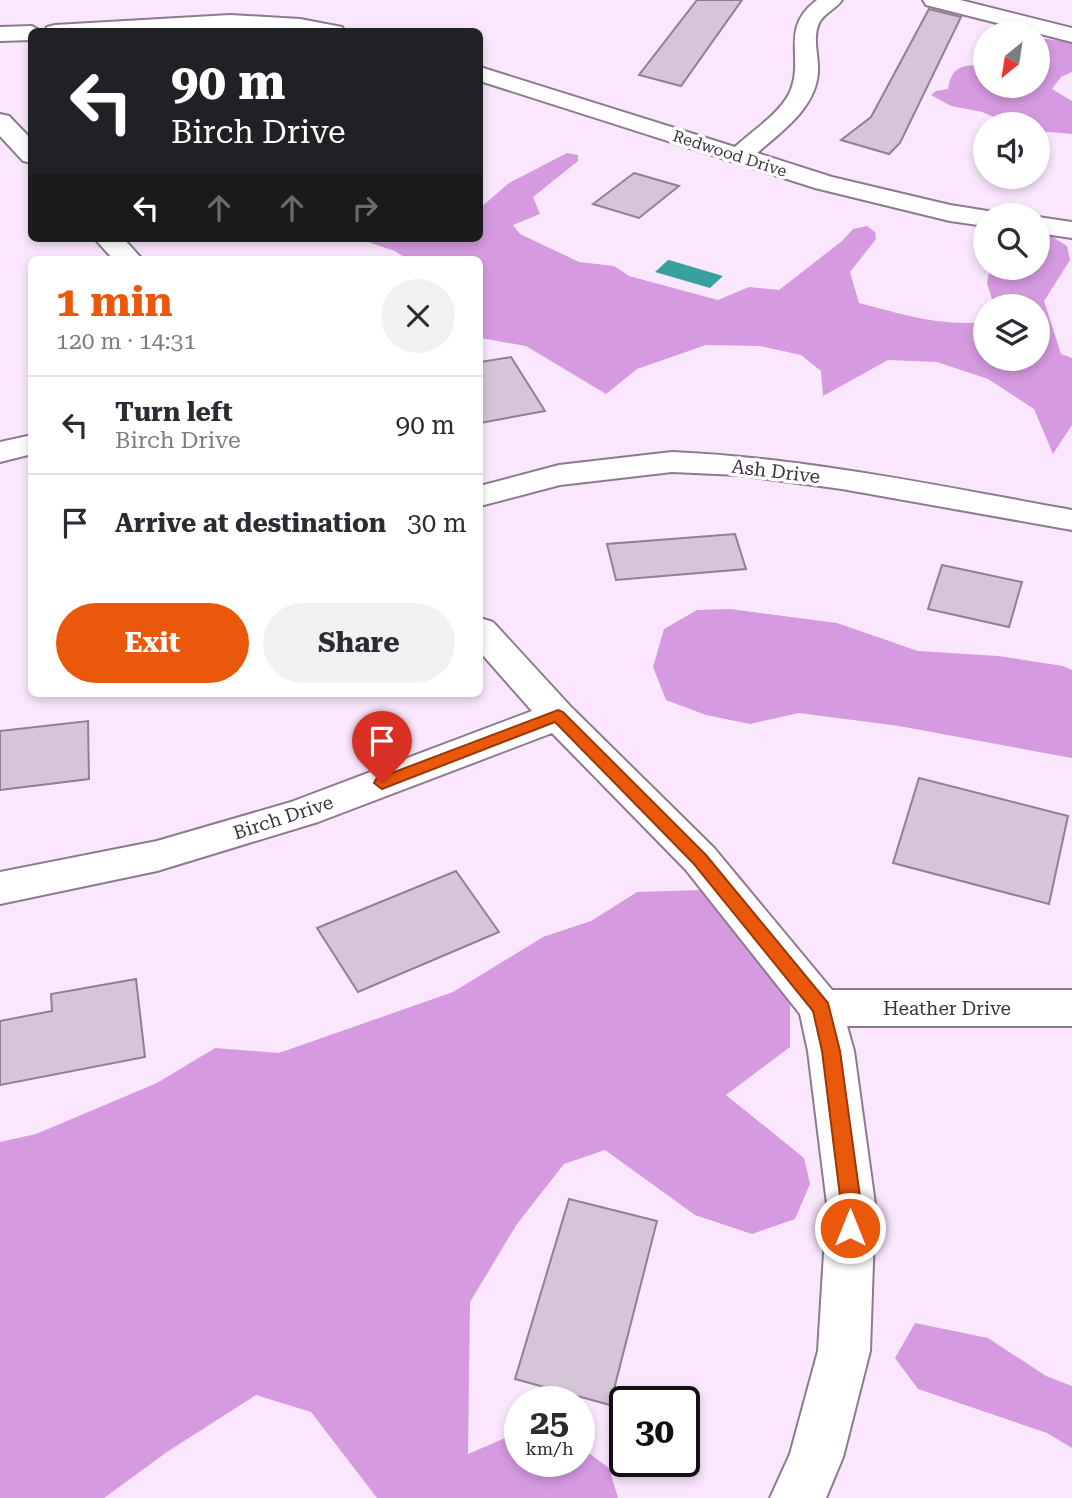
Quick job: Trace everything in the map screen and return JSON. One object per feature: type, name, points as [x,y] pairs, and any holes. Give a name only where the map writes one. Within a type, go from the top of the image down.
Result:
[{"type":"street","points":[[739,156],[790,108],[801,93],[806,78],[803,33],[818,8],[831,0]]},
{"type":"street","points":[[934,0],[1072,35]]},
{"type":"street","points":[[127,28],[236,22],[308,28]]},
{"type":"street","points":[[0,34],[28,33]]},
{"type":"street","name":"Redwood Drive","points":[[483,75],[824,183],[973,216]]},
{"type":"street","points":[[0,121],[24,159]]},
{"type":"street","points":[[1050,227],[1072,230]]},
{"type":"street","points":[[112,242],[125,256]]},
{"type":"street","points":[[0,452],[28,445]]},
{"type":"street","name":"Ash Drive","points":[[483,495],[559,475],[672,462],[739,465],[842,479],[1072,520]]},
{"type":"street","points":[[483,633],[558,716],[700,859],[821,1008],[831,1051],[851,1204],[844,1351],[816,1458],[798,1498]]},
{"type":"street","name":"Birch Drive","points":[[0,888],[157,856],[304,813],[558,716]]},
{"type":"street","name":"Heather Drive","points":[[821,1008],[1072,1008]]},
{"type":"shaded area","points":[[1050,39],[1072,42],[1072,72],[1061,77],[1052,89],[1072,101],[1072,134],[1050,132],[1050,112],[982,112],[951,106],[931,95],[936,91],[948,89],[952,75],[960,68],[971,65],[973,98],[1050,98]]},
{"type":"shaded area","points":[[567,153],[578,155],[578,161],[533,197],[540,214],[513,225],[520,234],[579,262],[614,266],[629,276],[718,300],[749,287],[779,290],[842,241],[853,229],[867,226],[875,232],[876,239],[850,272],[859,303],[937,321],[973,323],[973,371],[1050,371],[1050,320],[1061,354],[1072,358],[1072,425],[1053,454],[1034,409],[988,379],[937,362],[888,360],[823,396],[821,371],[801,355],[760,346],[706,345],[637,369],[606,394],[526,346],[483,339],[483,256],[402,256],[368,242],[483,242],[483,205],[509,183]]},
{"type":"shaded area","points":[[1050,235],[1067,246],[1070,260],[1048,294],[990,294],[988,280],[1050,280]]},
{"type":"shaded area","points":[[668,260],[723,276],[710,288],[655,272]]},
{"type":"shaded area","points":[[730,609],[837,623],[918,651],[998,656],[1063,666],[1072,670],[1072,758],[899,726],[799,713],[750,724],[706,715],[666,700],[653,667],[664,629],[697,610]]},
{"type":"shaded area","points":[[700,890],[790,999],[790,1047],[726,1095],[804,1158],[810,1184],[795,1219],[752,1234],[695,1215],[605,1150],[564,1164],[517,1224],[470,1302],[468,1454],[504,1439],[504,1477],[595,1477],[595,1458],[609,1468],[609,1477],[612,1477],[618,1498],[377,1498],[311,1412],[256,1395],[167,1452],[104,1498],[0,1498],[0,1142],[36,1134],[157,1083],[215,1048],[279,1053],[453,992],[543,937],[591,921],[637,892]]},
{"type":"shaded area","points":[[915,1323],[988,1338],[1046,1376],[1072,1386],[1072,1448],[1047,1433],[918,1389],[895,1358]]},
{"type":"building","points":[[697,0],[742,0],[681,86],[639,75]]},
{"type":"building","points":[[929,9],[961,17],[900,143],[889,154],[841,140],[871,117]]},
{"type":"building","points":[[634,173],[679,186],[639,218],[593,204]]},
{"type":"building","points":[[511,357],[545,411],[483,422],[483,362]]},
{"type":"building","points":[[735,534],[746,569],[616,580],[607,544]]},
{"type":"building","points":[[942,565],[1022,582],[1009,627],[928,609]]},
{"type":"building","points":[[88,721],[89,779],[0,790],[0,731]]},
{"type":"building","points":[[919,778],[1068,816],[1049,904],[893,863]]},
{"type":"building","points":[[456,871],[499,932],[358,992],[317,928]]},
{"type":"building","points":[[136,979],[145,1057],[0,1085],[0,1021],[52,1011],[51,994]]},
{"type":"building","points":[[569,1199],[657,1221],[615,1386],[609,1386],[609,1405],[595,1401],[595,1386],[541,1386],[515,1379]]},
{"type":"route","points":[[382,783],[558,716],[700,859],[821,1008],[831,1051],[851,1204],[850,1228]]}]
